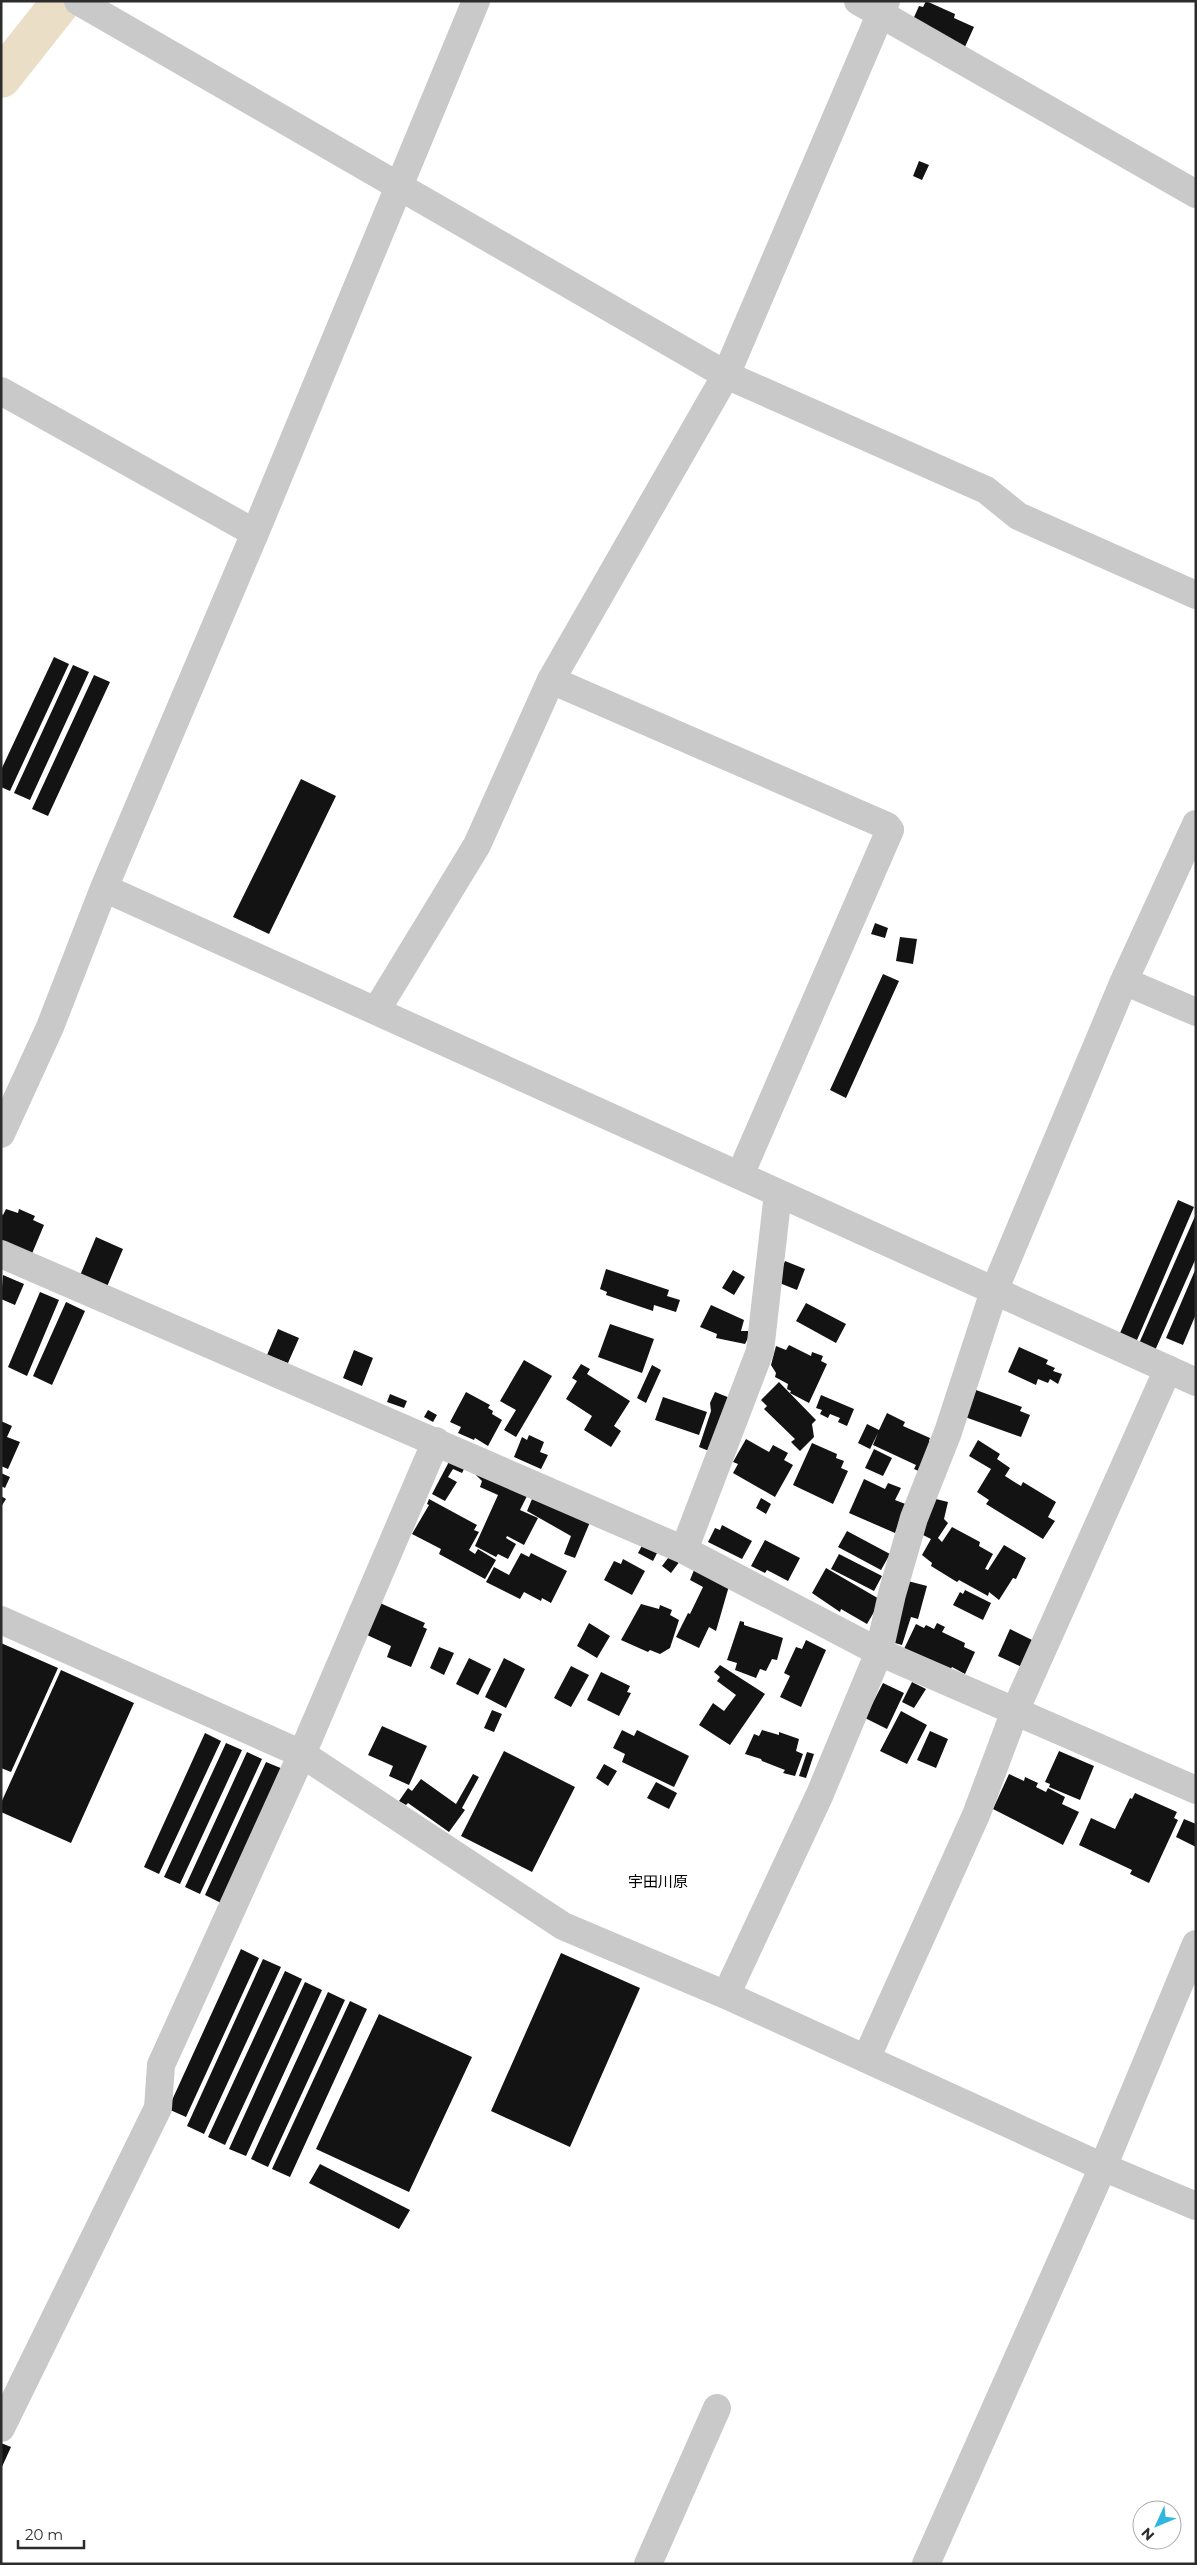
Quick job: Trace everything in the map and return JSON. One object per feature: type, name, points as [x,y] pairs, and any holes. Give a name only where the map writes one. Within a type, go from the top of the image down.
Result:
[{"type":"street","points":[[78,1],[726,375],[986,490],[1018,516],[1196,595]]},
{"type":"street","points":[[1,1134],[50,1027],[104,888],[255,534],[476,1]]},
{"type":"street","points":[[376,1010],[477,846],[551,680],[726,375],[875,5],[1196,194]]},
{"type":"street","points":[[1,391],[255,534]]},
{"type":"street","points":[[551,680],[887,826],[890,830],[740,1175]]},
{"type":"street","points":[[726,1995],[820,1794],[879,1652],[892,1594],[914,1518],[948,1432],[994,1291],[1124,981],[1196,824]]},
{"type":"street","points":[[104,888],[1196,1382]]},
{"type":"street","points":[[1124,981],[1196,1012]]},
{"type":"street","points":[[684,1550],[760,1351],[778,1193]]},
{"type":"street","points":[[1,1254],[684,1550],[879,1652],[1196,1790]]},
{"type":"street","points":[[866,2059],[976,1815],[1015,1711],[1168,1370]]},
{"type":"street","points":[[1,2428],[158,2108],[161,2065],[302,1754],[436,1441]]},
{"type":"street","points":[[1,1620],[302,1754],[562,1926],[726,1995],[1103,2167],[1196,2206]]},
{"type":"street","points":[[926,2564],[1103,2167],[1196,1944]]},
{"type":"street","points":[[648,2564],[717,2408]]},
{"type":"building","points":[[926,1],[955,14],[954,18],[974,27],[964,49],[911,24],[919,6],[923,7]]},
{"type":"building","points":[[919,161],[929,165],[922,180],[913,176]]},
{"type":"building","points":[[54,657],[69,664],[10,791],[1,787],[1,770]]},
{"type":"building","points":[[73,665],[89,672],[30,800],[14,793]]},
{"type":"building","points":[[94,675],[110,682],[48,816],[32,809]]},
{"type":"building","points":[[301,779],[336,796],[269,934],[233,917]]},
{"type":"building","points":[[875,923],[888,928],[885,938],[871,934]]},
{"type":"building","points":[[900,937],[917,939],[913,964],[896,961]]},
{"type":"building","points":[[883,974],[899,981],[846,1098],[830,1090]]},
{"type":"building","points":[[1178,1200],[1194,1207],[1134,1347],[1117,1340]]},
{"type":"building","points":[[6,1209],[18,1213],[19,1209],[35,1216],[33,1220],[44,1225],[31,1256],[1,1243],[1,1214],[3,1215]]},
{"type":"building","points":[[1196,1214],[1196,1258],[1153,1355],[1137,1348]]},
{"type":"building","points":[[96,1237],[123,1249],[106,1289],[79,1278]]},
{"type":"building","points":[[785,1261],[805,1269],[797,1290],[777,1282]]},
{"type":"building","points":[[1196,1268],[1196,1314],[1183,1345],[1166,1338]]},
{"type":"building","points":[[606,1269],[669,1290],[667,1296],[680,1300],[676,1312],[654,1305],[653,1311],[606,1295],[607,1292],[600,1289]]},
{"type":"building","points":[[733,1270],[745,1277],[734,1295],[722,1288]]},
{"type":"building","points":[[3,1275],[24,1284],[15,1305],[1,1299]]},
{"type":"building","points":[[40,1292],[59,1300],[27,1376],[8,1367]]},
{"type":"building","points":[[66,1302],[85,1311],[52,1385],[33,1376]]},
{"type":"building","points":[[806,1303],[846,1324],[836,1343],[796,1321]]},
{"type":"building","points":[[711,1305],[744,1320],[741,1331],[748,1331],[750,1334],[745,1344],[716,1338],[717,1334],[700,1327]]},
{"type":"building","points":[[610,1324],[654,1339],[642,1373],[598,1357]]},
{"type":"building","points":[[278,1329],[299,1338],[288,1363],[267,1355]]},
{"type":"building","points":[[789,1345],[811,1356],[812,1352],[823,1356],[821,1361],[827,1364],[809,1403],[790,1393],[791,1391],[787,1389],[788,1384],[775,1377],[776,1373],[771,1365],[776,1346],[786,1350]]},
{"type":"building","points":[[1019,1347],[1048,1360],[1046,1364],[1055,1368],[1053,1371],[1062,1374],[1058,1384],[1050,1379],[1048,1383],[1038,1379],[1036,1385],[1008,1372]]},
{"type":"building","points":[[354,1350],[373,1358],[362,1386],[343,1378]]},
{"type":"building","points":[[524,1360],[552,1376],[516,1437],[504,1430],[516,1410],[500,1401]]},
{"type":"building","points":[[581,1364],[590,1369],[587,1374],[630,1401],[614,1426],[621,1431],[611,1447],[584,1430],[592,1416],[566,1399],[577,1381],[572,1378]]},
{"type":"building","points":[[652,1365],[661,1370],[646,1403],[637,1398]]},
{"type":"building","points":[[779,1382],[816,1420],[812,1424],[814,1437],[800,1451],[791,1442],[795,1439],[764,1409],[767,1406],[761,1400]]},
{"type":"building","points":[[976,1390],[1022,1407],[1020,1411],[1030,1415],[1021,1437],[965,1417]]},
{"type":"building","points":[[466,1392],[490,1405],[488,1408],[493,1411],[492,1414],[502,1420],[488,1446],[475,1438],[474,1440],[458,1433],[461,1427],[450,1422]]},
{"type":"building","points":[[715,1392],[730,1398],[709,1451],[699,1447],[711,1411],[710,1403]]},
{"type":"building","points":[[390,1394],[407,1401],[404,1408],[387,1402]]},
{"type":"building","points":[[821,1395],[854,1409],[847,1426],[838,1422],[840,1418],[830,1414],[828,1418],[820,1414],[822,1410],[816,1408]]},
{"type":"building","points":[[663,1397],[707,1412],[699,1435],[655,1420]]},
{"type":"building","points":[[428,1410],[437,1415],[433,1422],[424,1417]]},
{"type":"building","points":[[887,1413],[905,1422],[903,1426],[930,1438],[929,1441],[936,1444],[923,1473],[914,1469],[916,1465],[873,1445],[878,1433],[870,1449],[858,1443],[867,1424],[879,1430]]},
{"type":"building","points":[[1,1421],[12,1426],[7,1437],[20,1442],[8,1469],[1,1466]]},
{"type":"building","points":[[529,1435],[544,1442],[540,1452],[548,1455],[541,1469],[514,1457],[522,1437],[527,1440]]},
{"type":"building","points":[[746,1439],[769,1452],[773,1445],[788,1453],[784,1460],[793,1465],[775,1497],[733,1473],[738,1464],[733,1462]]},
{"type":"building","points":[[978,1440],[1000,1454],[997,1459],[1010,1468],[1005,1476],[1021,1486],[1023,1482],[1056,1502],[1048,1517],[1055,1521],[1043,1539],[986,1504],[989,1500],[977,1492],[991,1469],[969,1456]]},
{"type":"building","points":[[812,1443],[837,1454],[836,1458],[844,1461],[841,1468],[848,1471],[833,1504],[793,1485]]},
{"type":"building","points":[[874,1449],[892,1458],[883,1476],[865,1468]]},
{"type":"building","points":[[452,1456],[467,1463],[462,1473],[453,1469],[448,1477],[457,1482],[445,1501],[432,1494]]},
{"type":"building","points":[[1,1473],[10,1477],[5,1488],[1,1486]]},
{"type":"building","points":[[475,1474],[530,1490],[520,1510],[538,1518],[524,1545],[507,1536],[506,1538],[516,1544],[508,1559],[498,1554],[496,1557],[475,1546],[498,1495],[480,1487],[482,1481]]},
{"type":"building","points":[[864,1479],[885,1489],[888,1483],[901,1488],[895,1500],[908,1505],[895,1533],[849,1513]]},
{"type":"building","points":[[535,1492],[593,1515],[575,1558],[564,1554],[571,1536],[527,1511]]},
{"type":"building","points":[[1,1496],[6,1499],[1,1507]]},
{"type":"building","points":[[761,1498],[771,1504],[766,1514],[756,1508]]},
{"type":"building","points":[[429,1499],[477,1525],[474,1530],[479,1532],[469,1550],[475,1554],[478,1549],[496,1560],[485,1579],[439,1554],[441,1549],[412,1534],[429,1505],[427,1504]]},
{"type":"building","points":[[936,1499],[948,1502],[944,1519],[948,1523],[938,1538],[942,1542],[952,1527],[980,1542],[979,1546],[993,1554],[985,1569],[988,1570],[1004,1545],[1026,1558],[1016,1579],[1013,1578],[999,1600],[989,1592],[988,1596],[959,1580],[957,1582],[931,1566],[932,1563],[922,1555],[931,1539],[921,1534]]},
{"type":"building","points":[[722,1525],[752,1541],[742,1559],[708,1542],[715,1528],[720,1530]]},
{"type":"building","points":[[847,1531],[890,1554],[881,1570],[838,1547]]},
{"type":"building","points":[[645,1540],[660,1547],[653,1561],[638,1553]]},
{"type":"building","points":[[765,1540],[800,1558],[788,1581],[767,1570],[765,1573],[751,1566]]},
{"type":"building","points":[[521,1553],[529,1557],[531,1553],[567,1571],[551,1603],[542,1598],[541,1601],[524,1592],[520,1599],[486,1582],[494,1567],[509,1575]]},
{"type":"building","points":[[671,1554],[680,1561],[671,1573],[662,1566]]},
{"type":"building","points":[[839,1554],[882,1576],[874,1591],[831,1569]]},
{"type":"building","points":[[623,1559],[645,1571],[632,1595],[604,1580],[614,1561],[621,1564]]},
{"type":"building","points":[[826,1568],[881,1600],[867,1624],[841,1609],[840,1612],[812,1593]]},
{"type":"building","points":[[694,1570],[729,1586],[716,1631],[709,1627],[699,1648],[676,1637],[703,1587],[690,1580]]},
{"type":"building","points":[[904,1580],[927,1586],[918,1619],[911,1617],[902,1645],[888,1641]]},
{"type":"building","points":[[965,1590],[991,1603],[983,1620],[953,1605],[960,1592],[963,1594]]},
{"type":"building","points":[[380,1603],[425,1623],[423,1627],[427,1629],[411,1667],[387,1657],[391,1646],[367,1635]]},
{"type":"building","points":[[641,1604],[659,1609],[660,1605],[672,1610],[670,1615],[679,1620],[670,1648],[660,1654],[650,1650],[648,1652],[621,1640]]},
{"type":"building","points":[[740,1621],[744,1622],[744,1625],[783,1638],[777,1660],[772,1659],[766,1671],[760,1669],[756,1678],[735,1670],[737,1663],[727,1660]]},
{"type":"building","points":[[589,1623],[610,1636],[597,1658],[577,1646]]},
{"type":"building","points":[[937,1623],[945,1627],[942,1632],[965,1643],[964,1647],[975,1652],[965,1674],[952,1667],[950,1670],[904,1649],[916,1624],[924,1628],[926,1625],[934,1629]]},
{"type":"building","points":[[1010,1629],[1038,1643],[1026,1669],[998,1656]]},
{"type":"building","points":[[806,1640],[826,1650],[801,1707],[780,1697],[790,1676],[784,1673],[796,1647],[802,1649]]},
{"type":"building","points":[[1,1643],[58,1668],[11,1772],[1,1768]]},
{"type":"building","points":[[439,1647],[454,1653],[444,1675],[430,1668]]},
{"type":"building","points":[[469,1658],[491,1669],[478,1695],[456,1684]]},
{"type":"building","points":[[504,1658],[525,1669],[506,1708],[485,1697]]},
{"type":"building","points":[[720,1665],[765,1694],[730,1745],[699,1725],[713,1703],[724,1711],[736,1695],[717,1681],[720,1677],[714,1672]]},
{"type":"building","points":[[571,1666],[589,1675],[571,1707],[554,1698]]},
{"type":"building","points":[[61,1670],[134,1703],[71,1843],[1,1812],[1,1803]]},
{"type":"building","points":[[601,1672],[630,1686],[627,1692],[631,1693],[619,1716],[587,1700]]},
{"type":"building","points":[[912,1682],[926,1689],[914,1708],[902,1702]]},
{"type":"building","points":[[883,1683],[904,1693],[887,1729],[865,1718]]},
{"type":"building","points":[[492,1710],[502,1714],[494,1732],[484,1728]]},
{"type":"building","points":[[901,1711],[927,1725],[907,1764],[880,1751]]},
{"type":"building","points":[[382,1726],[427,1746],[409,1785],[389,1776],[393,1766],[368,1755]]},
{"type":"building","points":[[622,1730],[634,1736],[637,1730],[689,1756],[674,1787],[622,1762],[625,1754],[613,1748]]},
{"type":"building","points":[[762,1730],[779,1735],[779,1732],[799,1739],[796,1751],[803,1754],[795,1776],[783,1773],[785,1770],[745,1754],[754,1734],[759,1736]]},
{"type":"building","points":[[930,1731],[948,1739],[936,1768],[917,1760]]},
{"type":"building","points":[[205,1733],[221,1741],[159,1874],[144,1867]]},
{"type":"building","points":[[226,1743],[242,1750],[180,1884],[164,1877]]},
{"type":"building","points":[[504,1751],[575,1787],[532,1872],[461,1836]]},
{"type":"building","points":[[1059,1751],[1094,1766],[1080,1800],[1049,1787],[1050,1784],[1045,1782]]},
{"type":"building","points":[[247,1752],[262,1759],[200,1894],[185,1887]]},
{"type":"building","points":[[807,1752],[814,1754],[806,1778],[799,1776]]},
{"type":"building","points":[[266,1762],[283,1769],[221,1903],[205,1895]]},
{"type":"building","points":[[604,1764],[617,1771],[608,1786],[596,1778]]},
{"type":"building","points":[[473,1774],[479,1777],[462,1808],[465,1810],[449,1832],[408,1803],[406,1805],[399,1801],[408,1788],[412,1791],[421,1779],[456,1804]]},
{"type":"building","points":[[1009,1774],[1024,1781],[1025,1777],[1038,1783],[1036,1787],[1046,1792],[1048,1788],[1065,1797],[1062,1804],[1079,1812],[1063,1845],[993,1809]]},
{"type":"building","points":[[656,1782],[677,1793],[669,1809],[647,1798]]},
{"type":"building","points":[[1135,1793],[1177,1812],[1174,1818],[1178,1820],[1149,1883],[1130,1874],[1132,1870],[1079,1845],[1091,1818],[1115,1829],[1130,1798],[1132,1799]]},
{"type":"building","points":[[1184,1819],[1196,1824],[1196,1847],[1176,1837]]},
{"type":"building","points":[[241,1949],[259,1958],[186,2117],[168,2109]]},
{"type":"building","points":[[561,1953],[640,1988],[570,2147],[491,2111]]},
{"type":"building","points":[[263,1959],[281,1967],[204,2134],[187,2126]]},
{"type":"building","points":[[285,1971],[302,1979],[225,2145],[208,2137]]},
{"type":"building","points":[[305,1982],[322,1990],[246,2156],[229,2149]]},
{"type":"building","points":[[328,1992],[345,2000],[268,2167],[251,2159]]},
{"type":"building","points":[[350,2001],[367,2009],[290,2177],[272,2169]]},
{"type":"building","points":[[379,2014],[472,2057],[409,2192],[316,2149]]},
{"type":"building","points":[[320,2164],[410,2210],[399,2229],[309,2183]]},
{"type":"building","points":[[1,2443],[11,2447],[1,2469]]},
{"type":"waterway","points":[[1,78],[62,1]]},
{"type":"district","name":"宇田川原","points":[[658,1882]]}]
